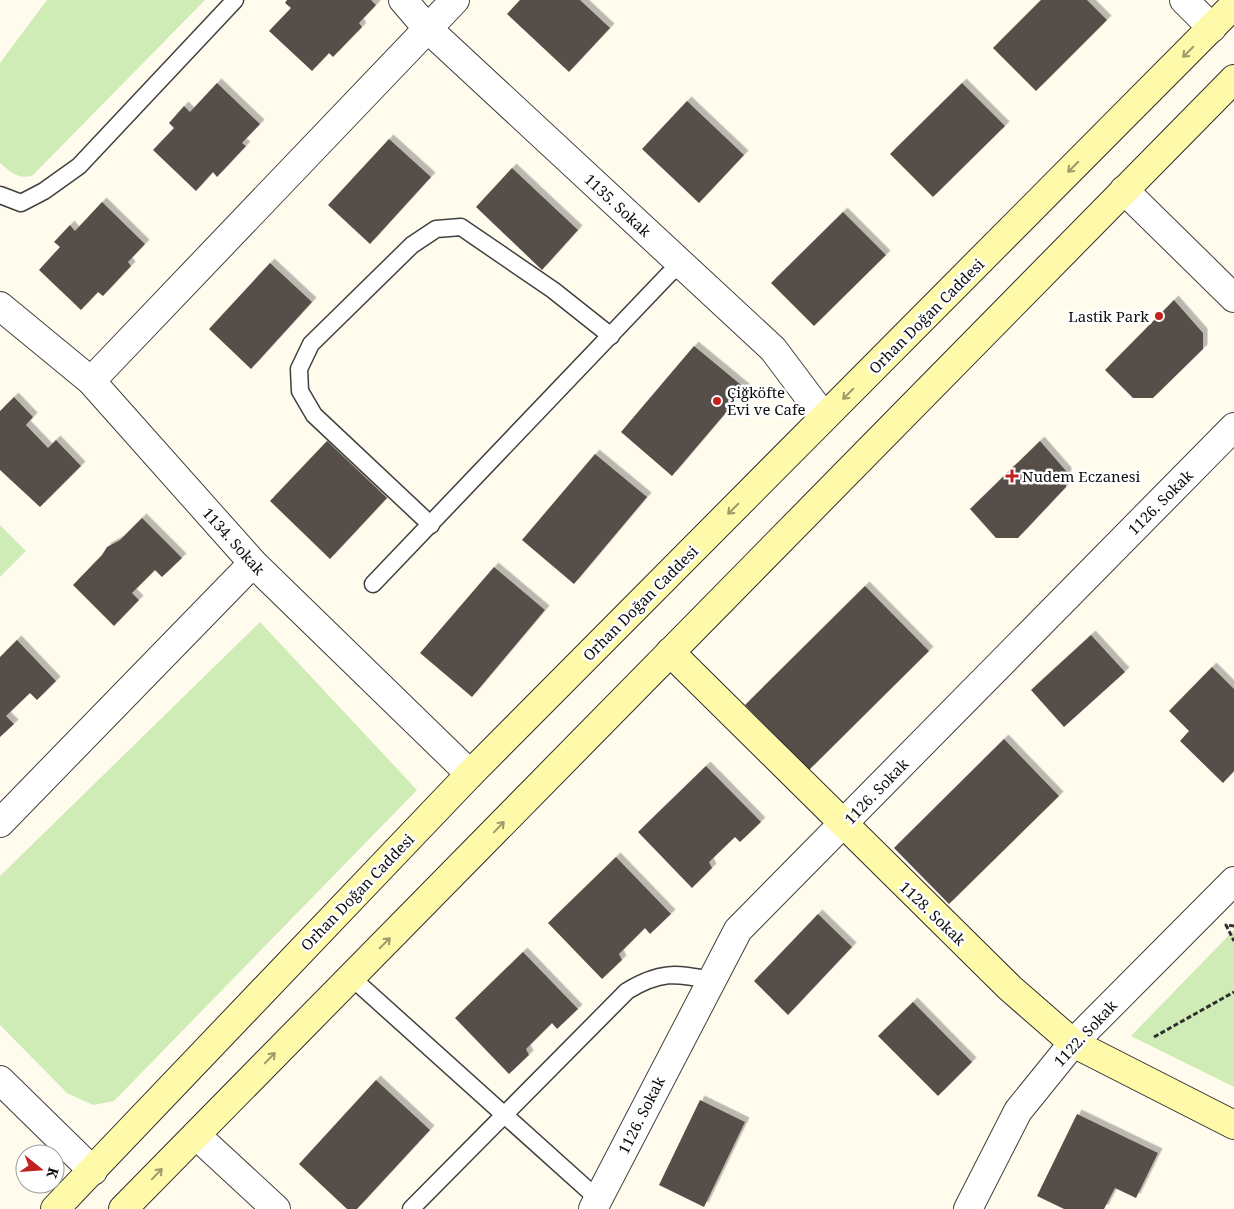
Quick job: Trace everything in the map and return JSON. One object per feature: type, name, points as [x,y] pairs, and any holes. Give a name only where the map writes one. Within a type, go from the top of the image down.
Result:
[{"type":"main road","name":"Orhan Doğan Caddesi","points":[[55,1209],[470,774],[1234,4]]},
{"type":"main road","points":[[122,1209],[1234,80]]},
{"type":"main road","name":"1128. Sokak","points":[[670,652],[1010,988],[1073,1043],[1234,1125]]},
{"type":"street","name":"1135. Sokak","points":[[404,0],[427,28],[773,349],[824,418]]},
{"type":"street","points":[[91,381],[455,0]]},
{"type":"street","points":[[1184,0],[1212,28]]},
{"type":"street","points":[[1124,190],[1234,298]]},
{"type":"street","name":"1134. Sokak","points":[[0,306],[91,381],[253,563],[470,774]]},
{"type":"street","name":"1126. Sokak","points":[[596,1204],[738,930],[1234,427]]},
{"type":"street","points":[[0,823],[253,563]]},
{"type":"street","name":"1122. Sokak","points":[[968,1209],[1018,1111],[1073,1043],[1234,881]]},
{"type":"street","points":[[0,1080],[93,1171]]},
{"type":"street","points":[[196,1134],[276,1209]]},
{"type":"lane","points":[[0,195],[21,203],[44,191],[79,166],[235,0]]},
{"type":"lane","points":[[431,525],[314,415],[300,391],[299,369],[311,344],[412,245],[436,229],[461,227],[553,290],[611,336]]},
{"type":"lane","points":[[373,584],[668,275],[681,264]]},
{"type":"lane","points":[[411,1209],[627,991],[650,979],[678,973],[711,980]]},
{"type":"lane","points":[[351,977],[505,1115],[596,1204]]},
{"type":"path","points":[[1234,926],[1226,925],[1234,942]]},
{"type":"path","points":[[1154,1037],[1234,992]]},
{"type":"green space","points":[[47,0],[205,0],[32,176],[27,177],[15,174],[0,163],[0,63]]},
{"type":"green space","points":[[0,525],[26,551],[0,577]]},
{"type":"green space","points":[[260,622],[417,790],[114,1101],[93,1105],[67,1093],[0,1025],[0,876]]},
{"type":"green space","points":[[1234,930],[1234,1087],[1131,1036]]},
{"type":"building","points":[[287,0],[371,0],[376,5],[359,23],[362,27],[333,57],[329,53],[312,71],[269,31],[291,8],[285,3]]},
{"type":"building","points":[[520,0],[580,0],[610,28],[569,72],[507,14]]},
{"type":"building","points":[[1041,0],[1087,0],[1107,20],[1036,91],[993,48]]},
{"type":"building","points":[[217,83],[260,124],[242,143],[246,146],[217,177],[213,172],[196,191],[153,150],[174,128],[169,123],[184,106],[190,112]]},
{"type":"building","points":[[962,83],[1005,126],[933,197],[890,154]]},
{"type":"building","points":[[687,101],[744,155],[699,203],[642,149]]},
{"type":"building","points":[[389,139],[431,177],[370,244],[328,205]]},
{"type":"building","points":[[512,168],[578,230],[542,270],[476,207]]},
{"type":"building","points":[[102,202],[145,244],[128,262],[131,266],[103,296],[98,292],[81,310],[39,270],[60,247],[54,242],[70,225],[75,231]]},
{"type":"building","points":[[843,212],[886,255],[814,326],[771,283]]},
{"type":"building","points":[[270,263],[312,302],[251,369],[209,329]]},
{"type":"building","points":[[1174,300],[1203,333],[1203,349],[1153,398],[1133,398],[1105,370]]},
{"type":"building","points":[[694,346],[746,389],[672,476],[621,432]]},
{"type":"building","points":[[14,397],[33,417],[26,425],[48,448],[56,440],[81,466],[40,507],[0,470],[0,411]]},
{"type":"building","points":[[327,441],[387,498],[330,559],[270,501]]},
{"type":"building","points":[[1040,441],[1067,472],[1066,487],[1018,538],[996,538],[970,509]]},
{"type":"building","points":[[595,454],[647,497],[574,584],[522,540]]},
{"type":"building","points":[[142,518],[182,558],[162,577],[155,570],[132,593],[139,600],[114,626],[73,585],[102,555],[107,547],[120,540]]},
{"type":"building","points":[[494,567],[545,610],[472,697],[420,653]]},
{"type":"building","points":[[865,586],[929,651],[809,770],[745,705]]},
{"type":"building","points":[[1091,635],[1125,672],[1064,727],[1031,690]]},
{"type":"building","points":[[17,640],[56,681],[37,700],[30,693],[6,716],[14,724],[0,737],[0,657]]},
{"type":"building","points":[[1212,667],[1234,689],[1234,771],[1223,783],[1180,741],[1189,731],[1169,711]]},
{"type":"building","points":[[1004,739],[1059,796],[949,904],[894,848]]},
{"type":"building","points":[[706,766],[761,822],[740,842],[735,837],[709,862],[712,868],[692,888],[638,832]]},
{"type":"building","points":[[616,857],[671,914],[650,934],[645,928],[619,954],[622,960],[602,979],[548,923]]},
{"type":"building","points":[[818,914],[852,947],[788,1015],[754,981]]},
{"type":"building","points":[[523,952],[578,1009],[557,1029],[552,1023],[526,1049],[529,1055],[509,1074],[455,1018]]},
{"type":"building","points":[[913,1002],[972,1062],[938,1096],[878,1036]]},
{"type":"building","points":[[376,1080],[430,1130],[357,1209],[347,1209],[299,1164]]},
{"type":"building","points":[[700,1100],[745,1122],[704,1207],[659,1185]]},
{"type":"building","points":[[1077,1114],[1158,1153],[1136,1198],[1115,1188],[1104,1209],[1064,1209],[1037,1196]]},
{"type":"place","name":"Lastik Park","points":[[1159,316]]},
{"type":"place","name":"Çiğköfte Evi ve Cafe","points":[[717,401]]},
{"type":"place","name":"Nudem Eczanesi","points":[[1012,476]]}]
